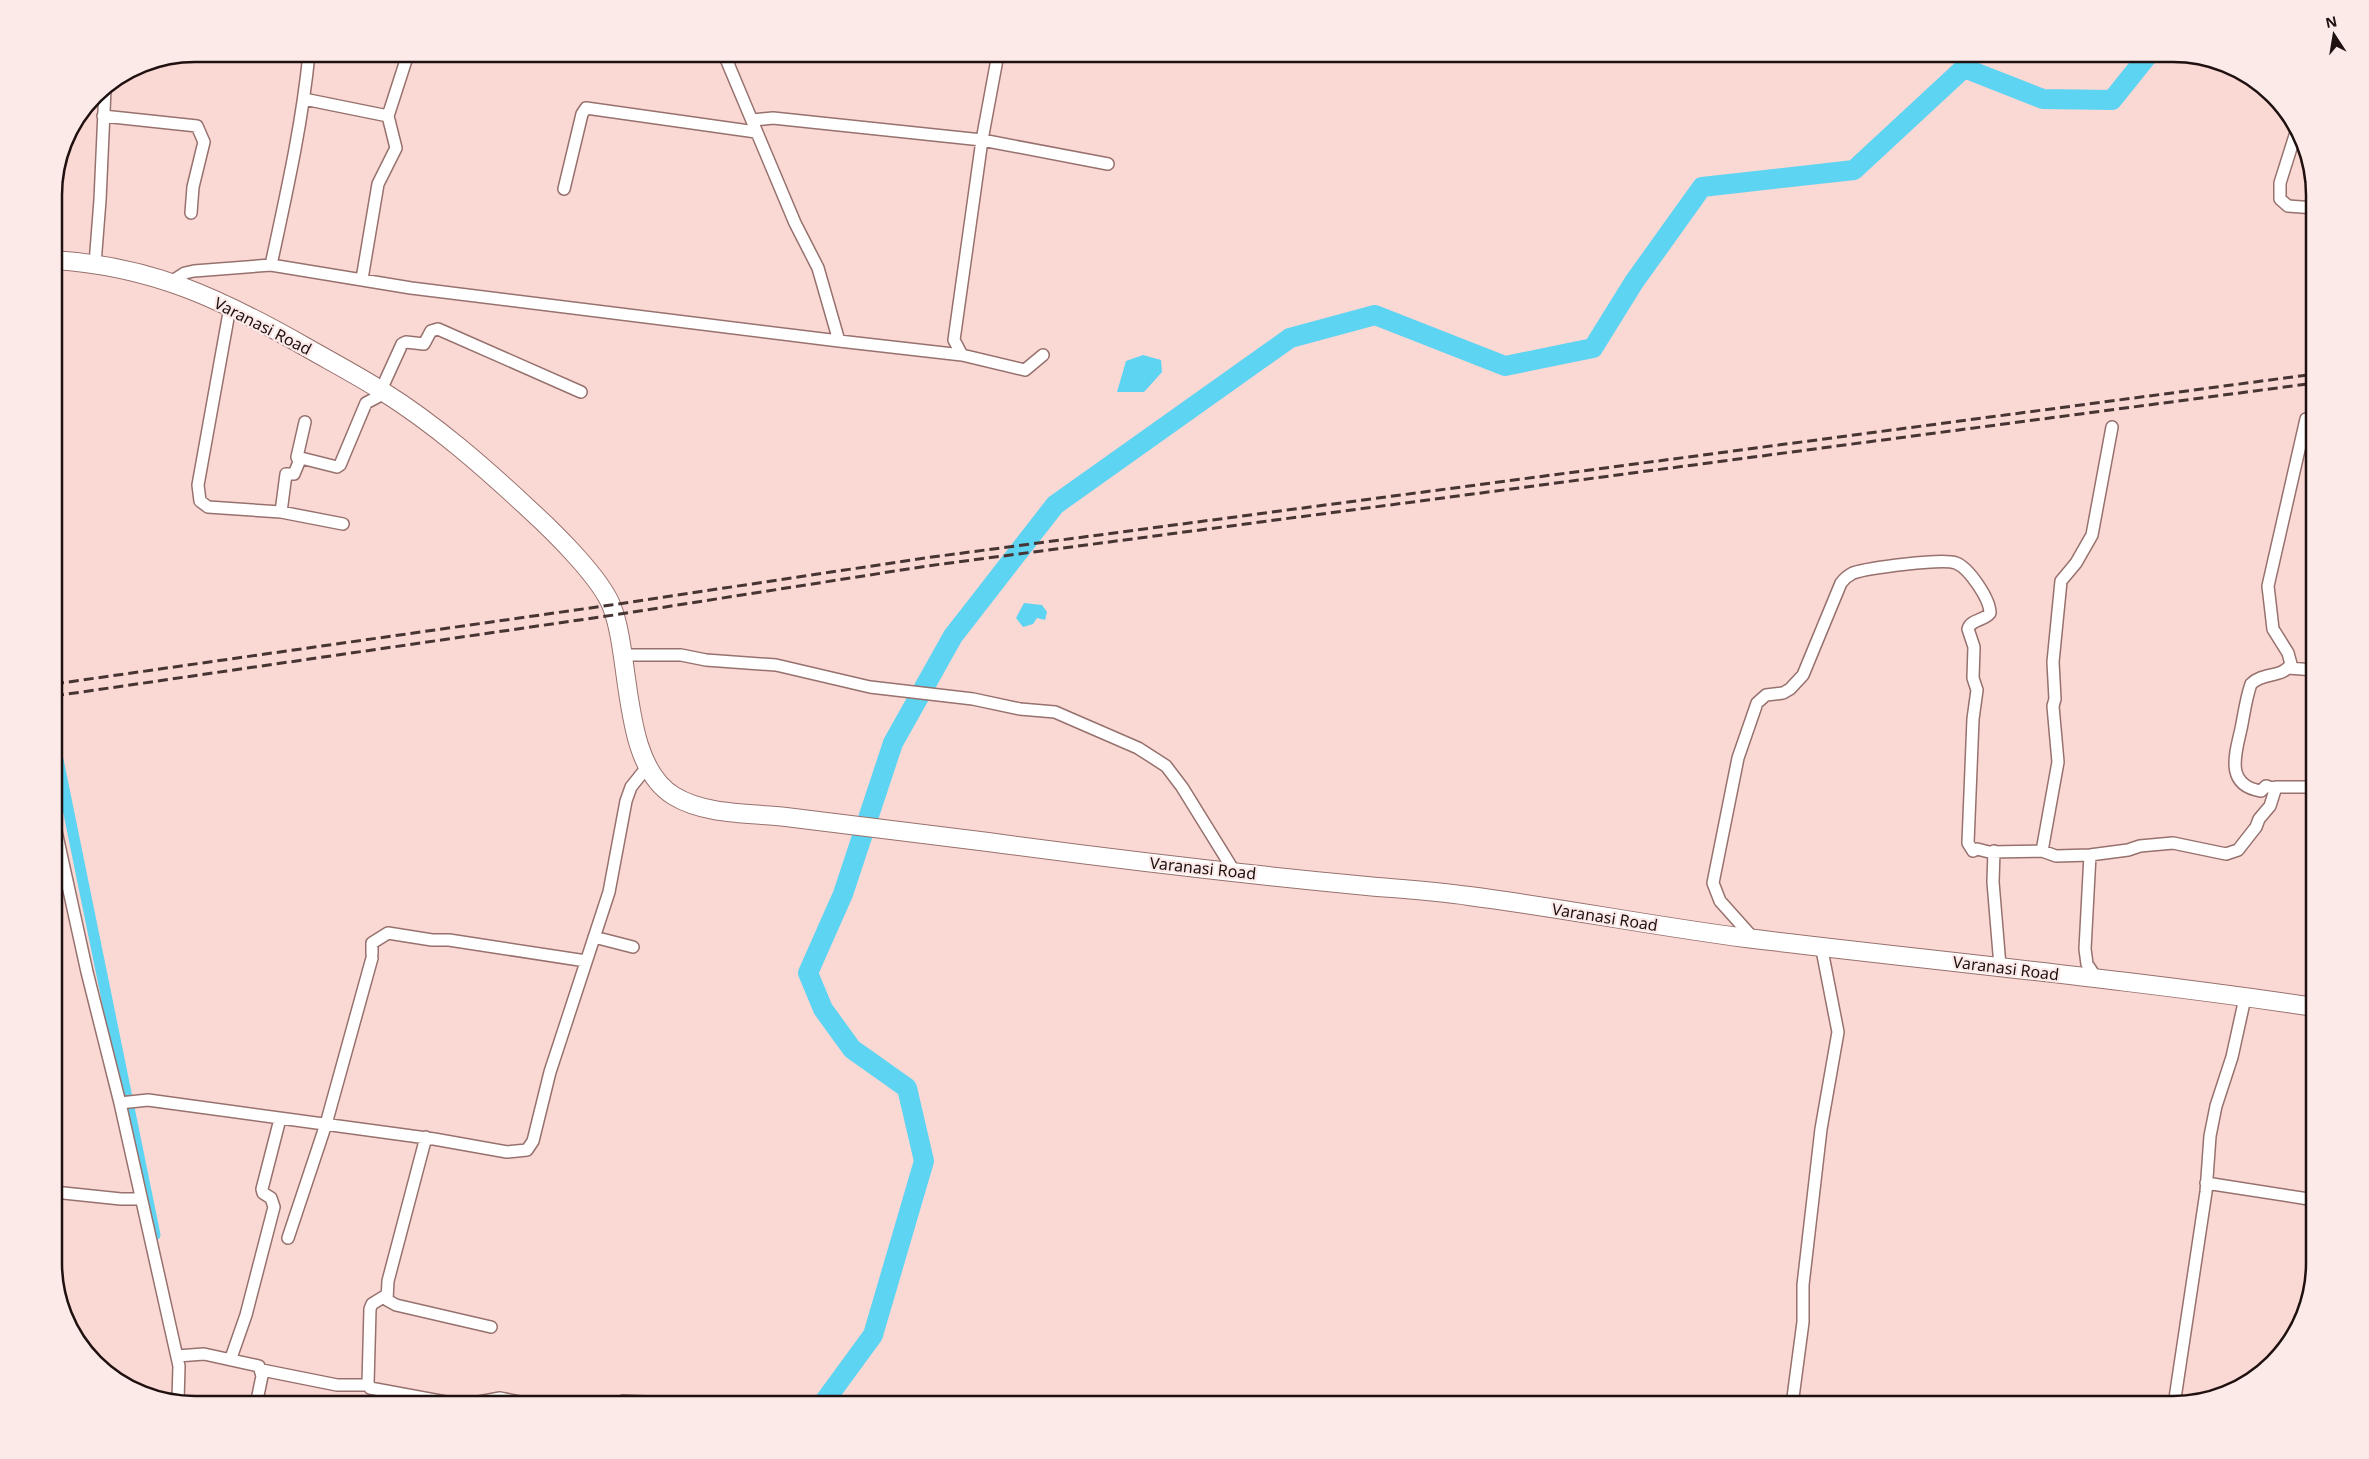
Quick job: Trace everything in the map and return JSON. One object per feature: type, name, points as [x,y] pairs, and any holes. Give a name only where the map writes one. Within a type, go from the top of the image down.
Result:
[{"type":"highway","name":"Varanasi Road","points":[[63,261],[140,272],[172,282],[230,306],[383,392],[417,415],[499,481],[539,518],[593,578],[611,605],[629,698],[647,767],[662,788],[678,799],[690,804],[730,811],[894,829],[1117,859],[1471,896],[1754,939],[2000,966],[2306,1006]]},
{"type":"street","points":[[271,265],[304,99],[309,63]]},
{"type":"street","points":[[362,279],[378,184],[396,148],[388,116],[405,63]]},
{"type":"street","points":[[728,63],[753,120],[756,132],[818,268],[839,341]]},
{"type":"street","points":[[962,356],[954,340],[982,140],[996,63]]},
{"type":"street","points":[[304,99],[388,116]]},
{"type":"street","points":[[95,264],[104,100]]},
{"type":"street","points":[[564,189],[582,114],[586,108],[756,132]]},
{"type":"street","points":[[103,116],[198,126],[204,142],[193,187],[191,213]]},
{"type":"street","points":[[753,120],[773,118],[982,140],[1108,164]]},
{"type":"street","points":[[2294,140],[2280,183],[2280,200],[2288,206],[2306,207]]},
{"type":"street","points":[[172,282],[185,273],[194,271],[271,265],[411,288],[962,356],[1025,370],[1043,355]]},
{"type":"street","points":[[230,306],[198,493],[200,501],[208,507],[281,512],[343,524]]},
{"type":"street","points":[[297,457],[337,467],[340,465],[366,403],[383,392],[402,344],[406,342],[424,344],[431,331],[438,329],[581,392]]},
{"type":"street","points":[[2288,668],[2291,660],[2273,629],[2268,586],[2306,418]]},
{"type":"street","points":[[281,512],[286,474],[294,474],[299,462],[297,457],[305,422]]},
{"type":"street","points":[[2042,852],[2058,762],[2053,706],[2055,700],[2053,662],[2061,581],[2076,563],[2092,535],[2112,427]]},
{"type":"street","points":[[1754,939],[1720,901],[1713,882],[1738,758],[1757,703],[1766,695],[1783,693],[1790,689],[1803,675],[1841,583],[1846,576],[1854,573],[1921,563],[1955,563],[1962,566],[1988,602],[1990,613],[1987,617],[1972,623],[1968,629],[1974,647],[1973,678],[1978,690],[1973,719],[1968,843],[1973,851],[1977,849],[1982,851],[2042,852],[2056,856],[2090,855],[2128,850],[2140,846],[2173,843],[2218,853],[2232,852],[2241,846],[2270,806],[2276,787]]},
{"type":"street","points":[[622,655],[682,655],[706,660],[776,666],[870,687],[972,699],[1020,709],[1055,712],[1138,748],[1159,760],[1182,787],[1234,871]]},
{"type":"street","points":[[2306,669],[2288,668],[2259,677],[2251,684],[2234,756],[2238,777],[2248,787],[2261,791],[2266,786],[2272,788],[2306,787]]},
{"type":"street","points":[[124,1102],[140,1100],[326,1124],[514,1152],[527,1150],[531,1146],[550,1072],[612,881],[626,801],[631,787],[647,767]]},
{"type":"street","points":[[1994,851],[1993,882],[2000,966]]},
{"type":"street","points":[[2090,855],[2085,949],[2087,964],[2097,979]]},
{"type":"street","points":[[63,863],[87,972],[124,1102],[141,1199],[181,1356],[178,1395]]},
{"type":"street","points":[[288,1238],[326,1124],[372,956],[372,942],[388,933],[432,940],[450,940],[586,961]]},
{"type":"street","points":[[594,937],[633,947]]},
{"type":"street","points":[[1793,1396],[1803,1322],[1803,1285],[1822,1130],[1838,1032],[1821,945]]},
{"type":"street","points":[[2175,1396],[2206,1183],[2212,1120],[2232,1057],[2245,998]]},
{"type":"street","points":[[231,1358],[246,1315],[274,1207],[271,1198],[263,1194],[262,1189],[280,1119]]},
{"type":"street","points":[[426,1138],[386,1296],[387,1300],[396,1305],[491,1326]]},
{"type":"street","points":[[2206,1183],[2306,1199]]},
{"type":"street","points":[[63,1193],[121,1199],[141,1199]]},
{"type":"street","points":[[369,1385],[370,1309],[372,1304],[386,1296]]},
{"type":"street","points":[[181,1356],[204,1354],[231,1358],[254,1363],[262,1370],[337,1385],[369,1385],[377,1390],[411,1396]]},
{"type":"street","points":[[258,1396],[262,1370]]},
{"type":"water","points":[[1143,355],[1161,360],[1162,372],[1144,392],[1117,392],[1126,361]]},
{"type":"water","points":[[1024,603],[1042,605],[1047,612],[1045,620],[1037,618],[1033,624],[1023,627],[1016,618]]},
{"type":"waterway","points":[[828,1396],[873,1335],[924,1161],[907,1088],[852,1049],[823,1009],[808,973],[843,894],[893,743],[953,636],[1055,505],[1290,338],[1375,315],[1505,366],[1593,348],[1634,282],[1702,187],[1854,170],[1964,68],[2043,99],[2112,100],[2142,63]]},
{"type":"waterway","points":[[63,784],[155,1235]]},
{"type":"railway","points":[[63,683],[611,605],[925,558],[2306,375]]},
{"type":"railway","points":[[63,695],[614,615],[927,566],[2306,384]]}]
